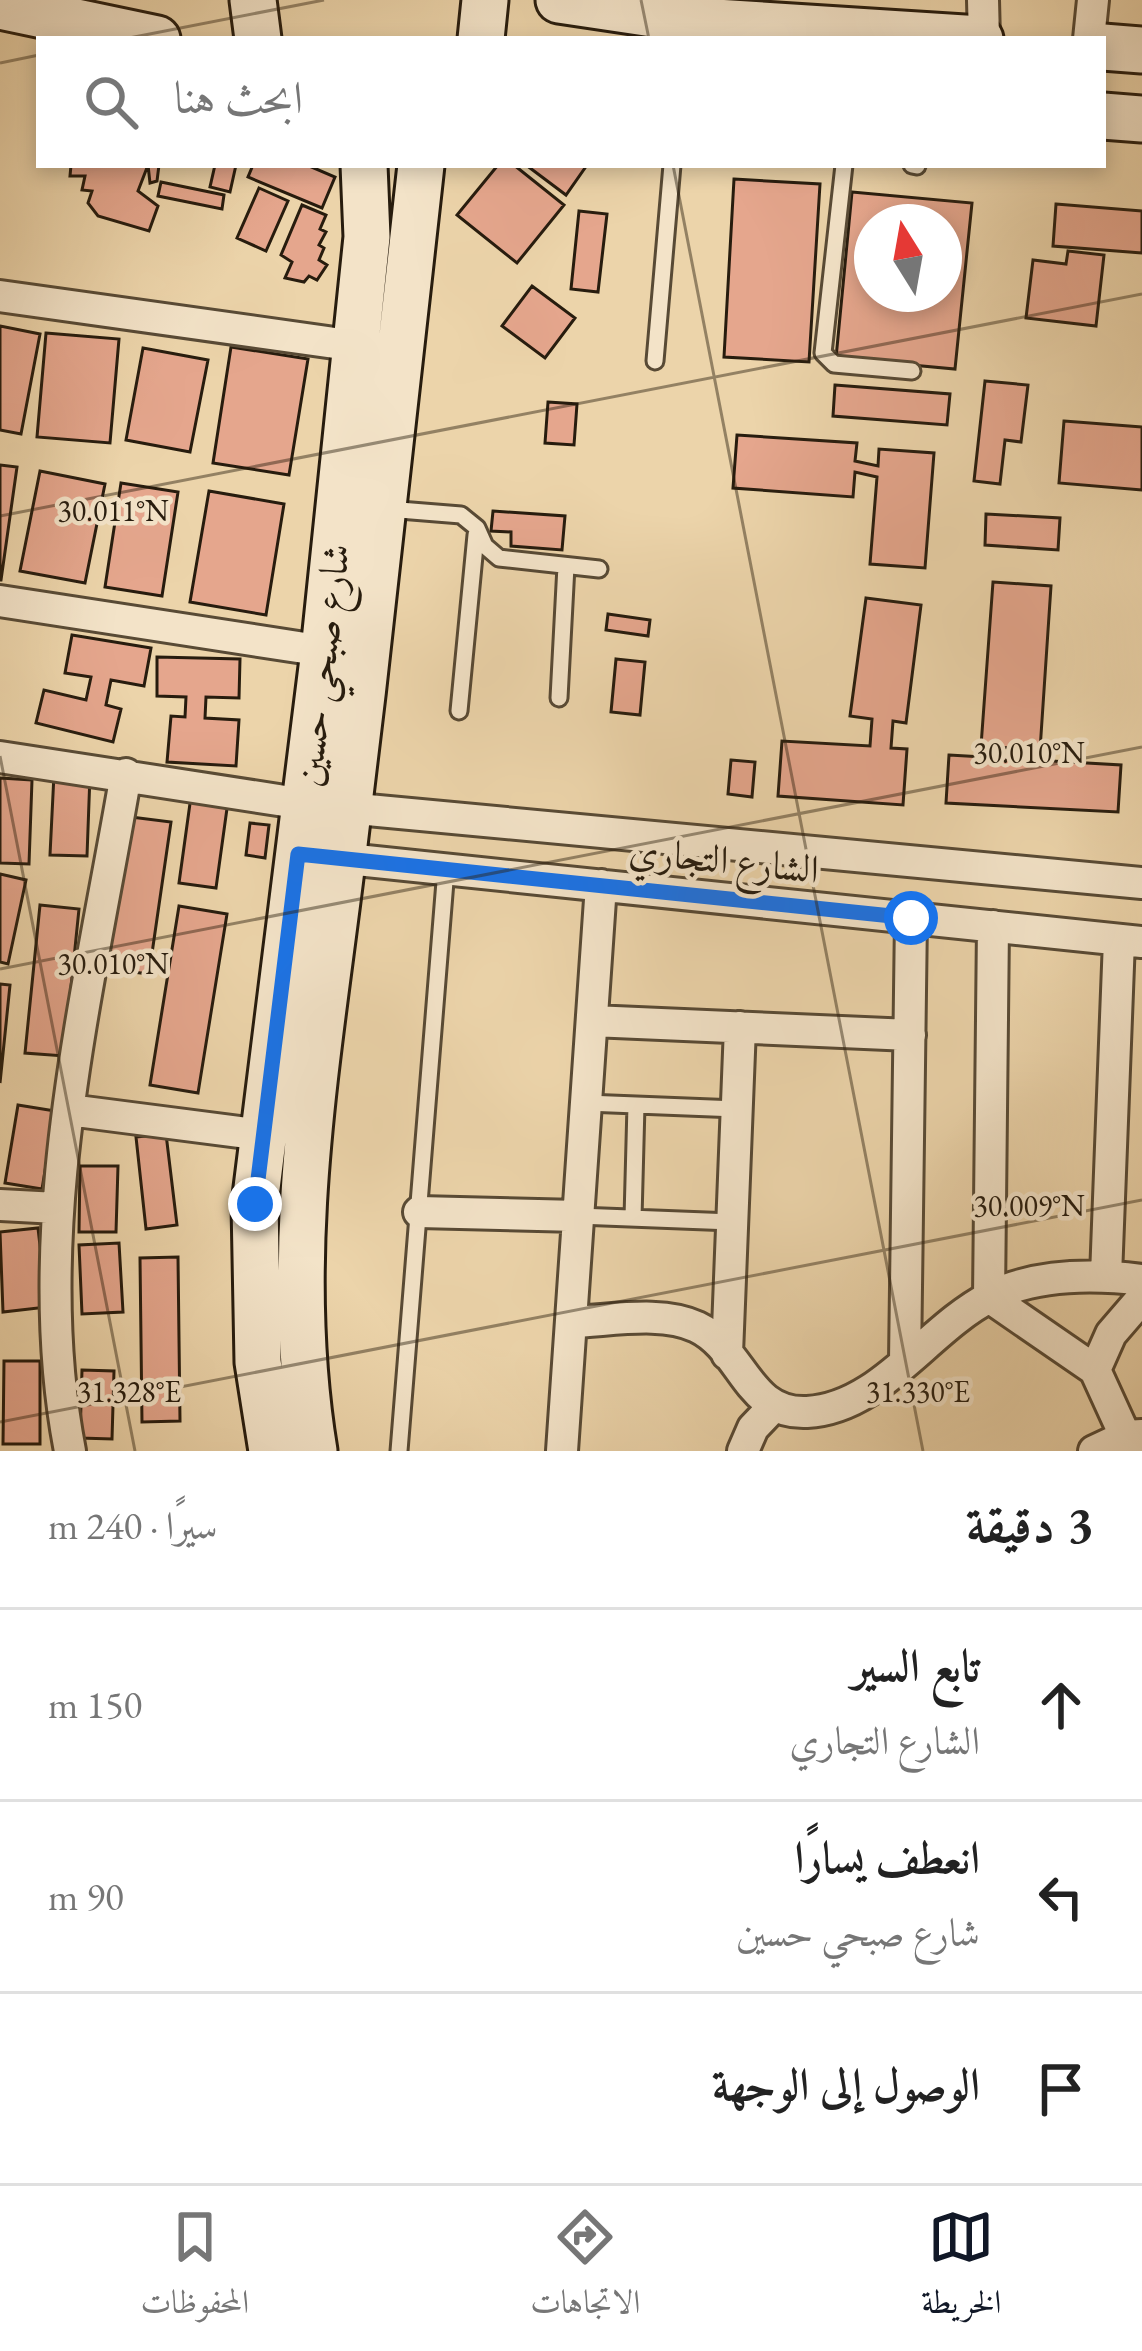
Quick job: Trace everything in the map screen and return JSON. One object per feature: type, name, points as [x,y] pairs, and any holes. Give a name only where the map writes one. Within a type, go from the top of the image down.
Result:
[{"type":"street","points":[[254,0],[257,36]]},
{"type":"street","points":[[481,36],[485,0]]},
{"type":"street","points":[[559,0],[734,31],[889,36]]},
{"type":"street","points":[[982,36],[983,0]]},
{"type":"street","points":[[1089,36],[1093,0]]},
{"type":"street","points":[[0,6],[144,36]]},
{"type":"street","points":[[1106,47],[1142,50]]},
{"type":"street","points":[[1106,116],[1142,119]]},
{"type":"street","name":"شارع صبحي حسين","points":[[326,806],[324,651],[367,237],[364,168]]},
{"type":"street","name":"شارع صبحي حسين","points":[[314,1451],[302,1360],[299,1257],[320,856],[384,509],[421,168]]},
{"type":"street","points":[[0,296],[356,346]]},
{"type":"street","points":[[0,601],[324,651]]},
{"type":"street","name":"الشارع التجاري","points":[[0,758],[326,806],[1142,883]]},
{"type":"street","points":[[70,1451],[59,1349],[57,1208],[126,774]]},
{"type":"street","name":"شارع صبحي حسين","points":[[272,1451],[258,1362],[255,1204],[263,1135],[320,856]]},
{"type":"street","name":"الشارع التجاري","points":[[320,856],[1130,941]]},
{"type":"street","points":[[562,1451],[601,885]]},
{"type":"street","points":[[905,1361],[911,918]]},
{"type":"street","points":[[989,1297],[993,926]]},
{"type":"street","points":[[1106,1276],[1130,941]]},
{"type":"street","points":[[592,1021],[910,1035]]},
{"type":"street","points":[[727,1354],[740,1028]]},
{"type":"street","points":[[69,1110],[263,1135]]},
{"type":"street","points":[[0,1205],[57,1208]]},
{"type":"street","points":[[419,1212],[578,1216]]},
{"type":"street","points":[[571,1322],[676,1319],[712,1336],[753,1390],[773,1407],[802,1413],[831,1410],[857,1398],[989,1297],[1066,1278],[1142,1280]]},
{"type":"street","points":[[989,1297],[1095,1370],[1133,1441],[1094,1451]]},
{"type":"street","points":[[1095,1370],[1111,1334],[1142,1298]]},
{"type":"street","points":[[742,1451],[753,1428],[773,1407]]},
{"type":"lane","points":[[656,361],[672,168]]},
{"type":"lane","points":[[844,168],[824,353],[834,364],[912,371]]},
{"type":"lane","points":[[384,509],[461,515],[499,558],[598,569]]},
{"type":"lane","points":[[460,711],[477,528]]},
{"type":"lane","points":[[559,698],[566,566]]},
{"type":"lane","points":[[400,1451],[446,869]]},
{"type":"lane","points":[[586,1103],[736,1108]]},
{"type":"lane","points":[[633,1219],[636,1105]]},
{"type":"lane","points":[[578,1216],[732,1222]]},
{"type":"building","points":[[71,168],[147,168],[138,191],[158,206],[149,231],[98,216],[88,203],[92,191],[82,190],[85,176],[70,176]]},
{"type":"building","points":[[148,168],[159,168],[157,181],[150,183]]},
{"type":"building","points":[[214,168],[235,168],[230,192],[210,187]]},
{"type":"building","points":[[252,168],[314,168],[335,177],[322,208],[248,177]]},
{"type":"building","points":[[496,168],[518,168],[564,205],[517,263],[457,215]]},
{"type":"building","points":[[530,168],[585,168],[566,195]]},
{"type":"building","points":[[734,179],[820,184],[809,362],[724,357]]},
{"type":"building","points":[[161,182],[224,195],[222,209],[158,196]]},
{"type":"building","points":[[259,188],[288,201],[266,251],[237,238]]},
{"type":"building","points":[[852,192],[972,203],[962,301],[962,204],[854,204],[854,312],[961,312],[955,369],[836,358]]},
{"type":"building","points":[[1056,204],[1142,211],[1142,253],[1053,246]]},
{"type":"building","points":[[302,205],[326,215],[320,229],[326,232],[319,245],[324,248],[319,260],[327,265],[317,280],[309,276],[304,282],[285,278],[292,262],[281,255]]},
{"type":"building","points":[[579,211],[607,214],[598,292],[571,289]]},
{"type":"building","points":[[1068,251],[1104,255],[1096,326],[1026,318],[1033,260],[1066,264]]},
{"type":"building","points":[[532,286],[575,318],[545,358],[502,326]]},
{"type":"building","points":[[0,326],[40,334],[21,434],[0,430]]},
{"type":"building","points":[[46,333],[119,339],[110,443],[37,437]]},
{"type":"building","points":[[231,347],[308,359],[289,475],[213,463]]},
{"type":"building","points":[[143,348],[208,360],[190,452],[126,440]]},
{"type":"building","points":[[985,381],[1028,385],[1021,442],[1005,440],[1000,484],[974,481]]},
{"type":"building","points":[[835,385],[950,394],[947,425],[833,416]]},
{"type":"building","points":[[548,402],[577,404],[574,445],[545,443]]},
{"type":"building","points":[[1064,421],[1142,427],[1142,490],[1059,483]]},
{"type":"building","points":[[737,435],[857,443],[855,461],[878,466],[879,449],[934,453],[925,568],[870,564],[877,477],[855,472],[853,497],[733,488]]},
{"type":"building","points":[[0,465],[17,467],[1,580],[0,580]]},
{"type":"building","points":[[40,471],[105,484],[85,583],[20,571]]},
{"type":"building","points":[[121,483],[178,492],[162,596],[105,587]]},
{"type":"building","points":[[209,491],[284,504],[266,615],[190,602]]},
{"type":"building","points":[[493,511],[565,516],[562,550],[511,546],[511,532],[491,531]]},
{"type":"building","points":[[986,514],[1060,518],[1058,550],[985,545]]},
{"type":"building","points":[[993,582],[1051,586],[1040,750],[981,746]]},
{"type":"building","points":[[866,598],[921,605],[906,723],[893,721],[891,748],[907,749],[903,805],[778,796],[782,741],[870,746],[872,719],[850,716]]},
{"type":"building","points":[[608,614],[650,620],[648,636],[606,630]]},
{"type":"building","points":[[72,635],[151,648],[144,686],[111,680],[106,705],[121,709],[113,742],[36,723],[44,690],[86,700],[91,677],[65,673]]},
{"type":"building","points":[[157,657],[240,659],[239,698],[206,697],[205,718],[239,720],[236,766],[167,762],[171,716],[185,717],[186,697],[157,696]]},
{"type":"building","points":[[616,659],[645,662],[640,715],[611,712]]},
{"type":"building","points":[[949,755],[1121,765],[1118,812],[946,803]]},
{"type":"building","points":[[731,760],[755,762],[752,797],[728,794]]},
{"type":"building","points":[[54,774],[90,775],[87,856],[50,855]]},
{"type":"building","points":[[0,778],[32,780],[29,864],[0,863]]},
{"type":"building","points":[[192,789],[229,794],[216,888],[179,883]]},
{"type":"building","points":[[123,816],[171,822],[149,974],[101,968]]},
{"type":"building","points":[[250,823],[269,825],[265,858],[246,855]]},
{"type":"building","points":[[0,874],[26,880],[8,964],[0,962]]},
{"type":"building","points":[[40,905],[79,909],[64,1056],[25,1053]]},
{"type":"building","points":[[179,906],[227,914],[198,1093],[150,1085]]},
{"type":"building","points":[[0,984],[10,985],[0,1083]]},
{"type":"building","points":[[18,1105],[55,1111],[42,1189],[5,1183]]},
{"type":"building","points":[[166,1134],[177,1225],[146,1229],[136,1137]]},
{"type":"building","points":[[80,1166],[118,1166],[116,1232],[79,1232]]},
{"type":"building","points":[[38,1228],[47,1307],[3,1312],[0,1232]]},
{"type":"building","points":[[119,1243],[123,1312],[82,1314],[79,1245]]},
{"type":"building","points":[[178,1257],[180,1421],[142,1422],[140,1258]]},
{"type":"building","points":[[4,1361],[40,1361],[40,1444],[3,1444]]},
{"type":"building","points":[[82,1370],[114,1371],[112,1439],[80,1438]]},
{"type":"route","points":[[255,1204],[298,854],[911,918]]}]
